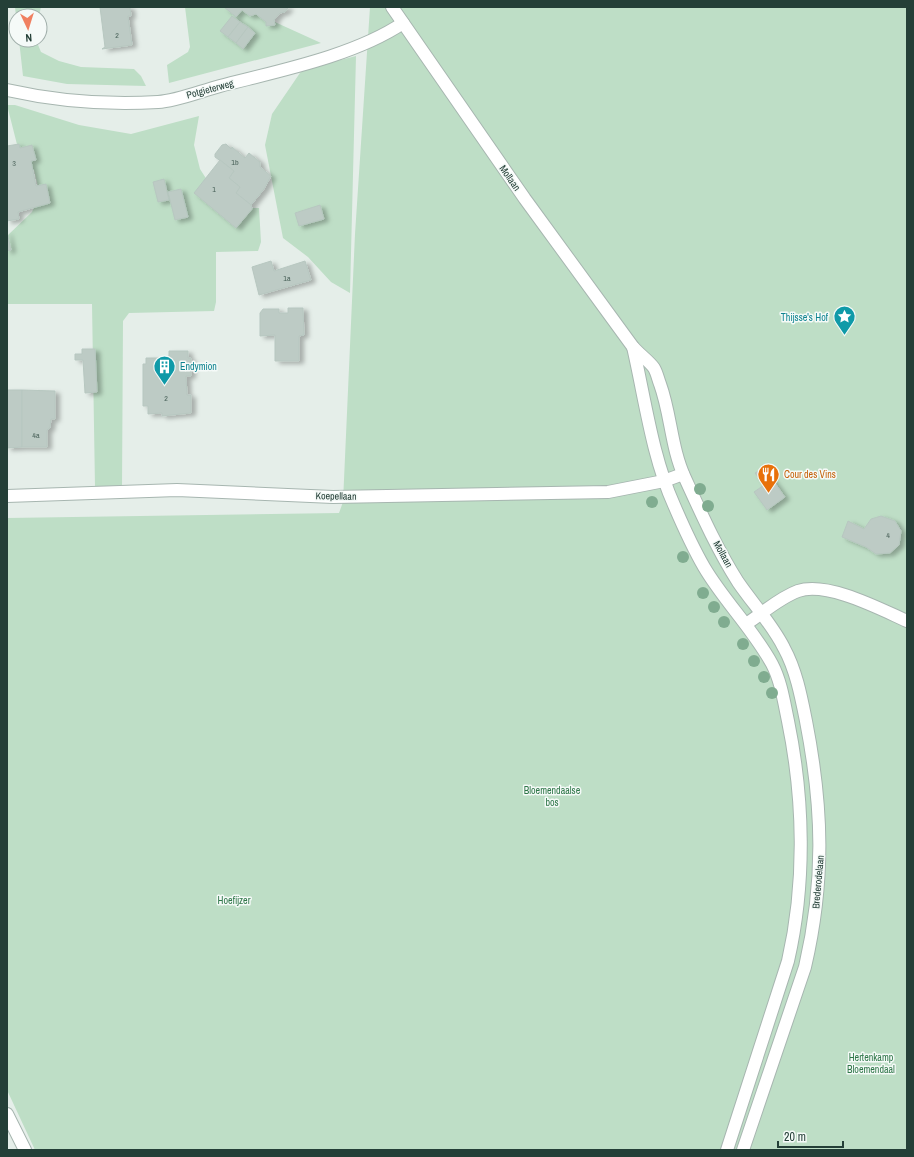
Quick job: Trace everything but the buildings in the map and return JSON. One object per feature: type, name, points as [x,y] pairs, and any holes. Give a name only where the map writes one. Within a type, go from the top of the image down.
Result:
[{"type":"street","name":"Mollaan","points":[[392,7],[525,199],[633,347],[654,369],[665,398],[672,435],[683,474],[738,582],[762,614]]},
{"type":"street","name":"Potgieterweg","points":[[7,90],[104,103],[160,102],[346,51],[390,31],[403,23]]},
{"type":"street","name":"Mollaan","points":[[633,347],[664,481],[704,568],[746,624]]},
{"type":"street","name":"Koepellaan","points":[[7,496],[177,490],[333,497],[608,492],[664,481],[683,474]]},
{"type":"street","points":[[746,624],[788,595],[800,591],[817,590],[842,594],[870,604],[907,621]]},
{"type":"street","name":"Brederodelaan","points":[[743,1150],[805,967],[811,940],[820,865],[821,842],[816,776],[800,692],[792,664],[784,647],[762,614]]},
{"type":"street","name":"Brederodelaan","points":[[727,1150],[788,961],[794,934],[800,881],[801,834],[795,757],[783,700],[772,664],[746,624]]},
{"type":"street","points":[[7,1114],[25,1150]]},
{"type":"green space","points":[[15,7],[41,7],[41,8]]},
{"type":"green space","points":[[185,7],[251,7],[266,18],[321,43],[169,83],[167,65],[188,52],[190,47]]},
{"type":"green space","name":"Bloemendaalse bos","points":[[370,7],[907,7],[907,1150],[35,1150],[7,1090],[7,518],[339,513],[343,502],[355,234]]},
{"type":"green space","points":[[20,48],[39,48],[41,52],[59,61],[81,67],[134,69],[141,76],[146,86],[67,84],[23,76]]},
{"type":"green space","points":[[356,56],[350,293],[331,282],[308,257],[283,238],[265,145],[272,114],[302,70]]},
{"type":"green space","points":[[7,105],[15,105],[79,125],[131,134],[199,116],[194,145],[200,169],[216,194],[234,208],[259,208],[261,242],[258,251],[216,252],[216,302],[214,311],[129,313],[123,321],[122,487],[95,487],[92,304],[7,304],[7,236],[32,212],[39,191],[34,170],[24,172]]},
{"type":"place","name":"Thijsse's Hof","points":[[844,336]]},
{"type":"place","name":"Endymion","points":[[165,386]]},
{"type":"place","name":"Cour des Vins","points":[[769,494]]},
{"type":"park label","name":"Hoefijzer","points":[[234,900]]},
{"type":"park label","name":"Hertenkamp Bloemendaal","points":[[871,1062]]}]
